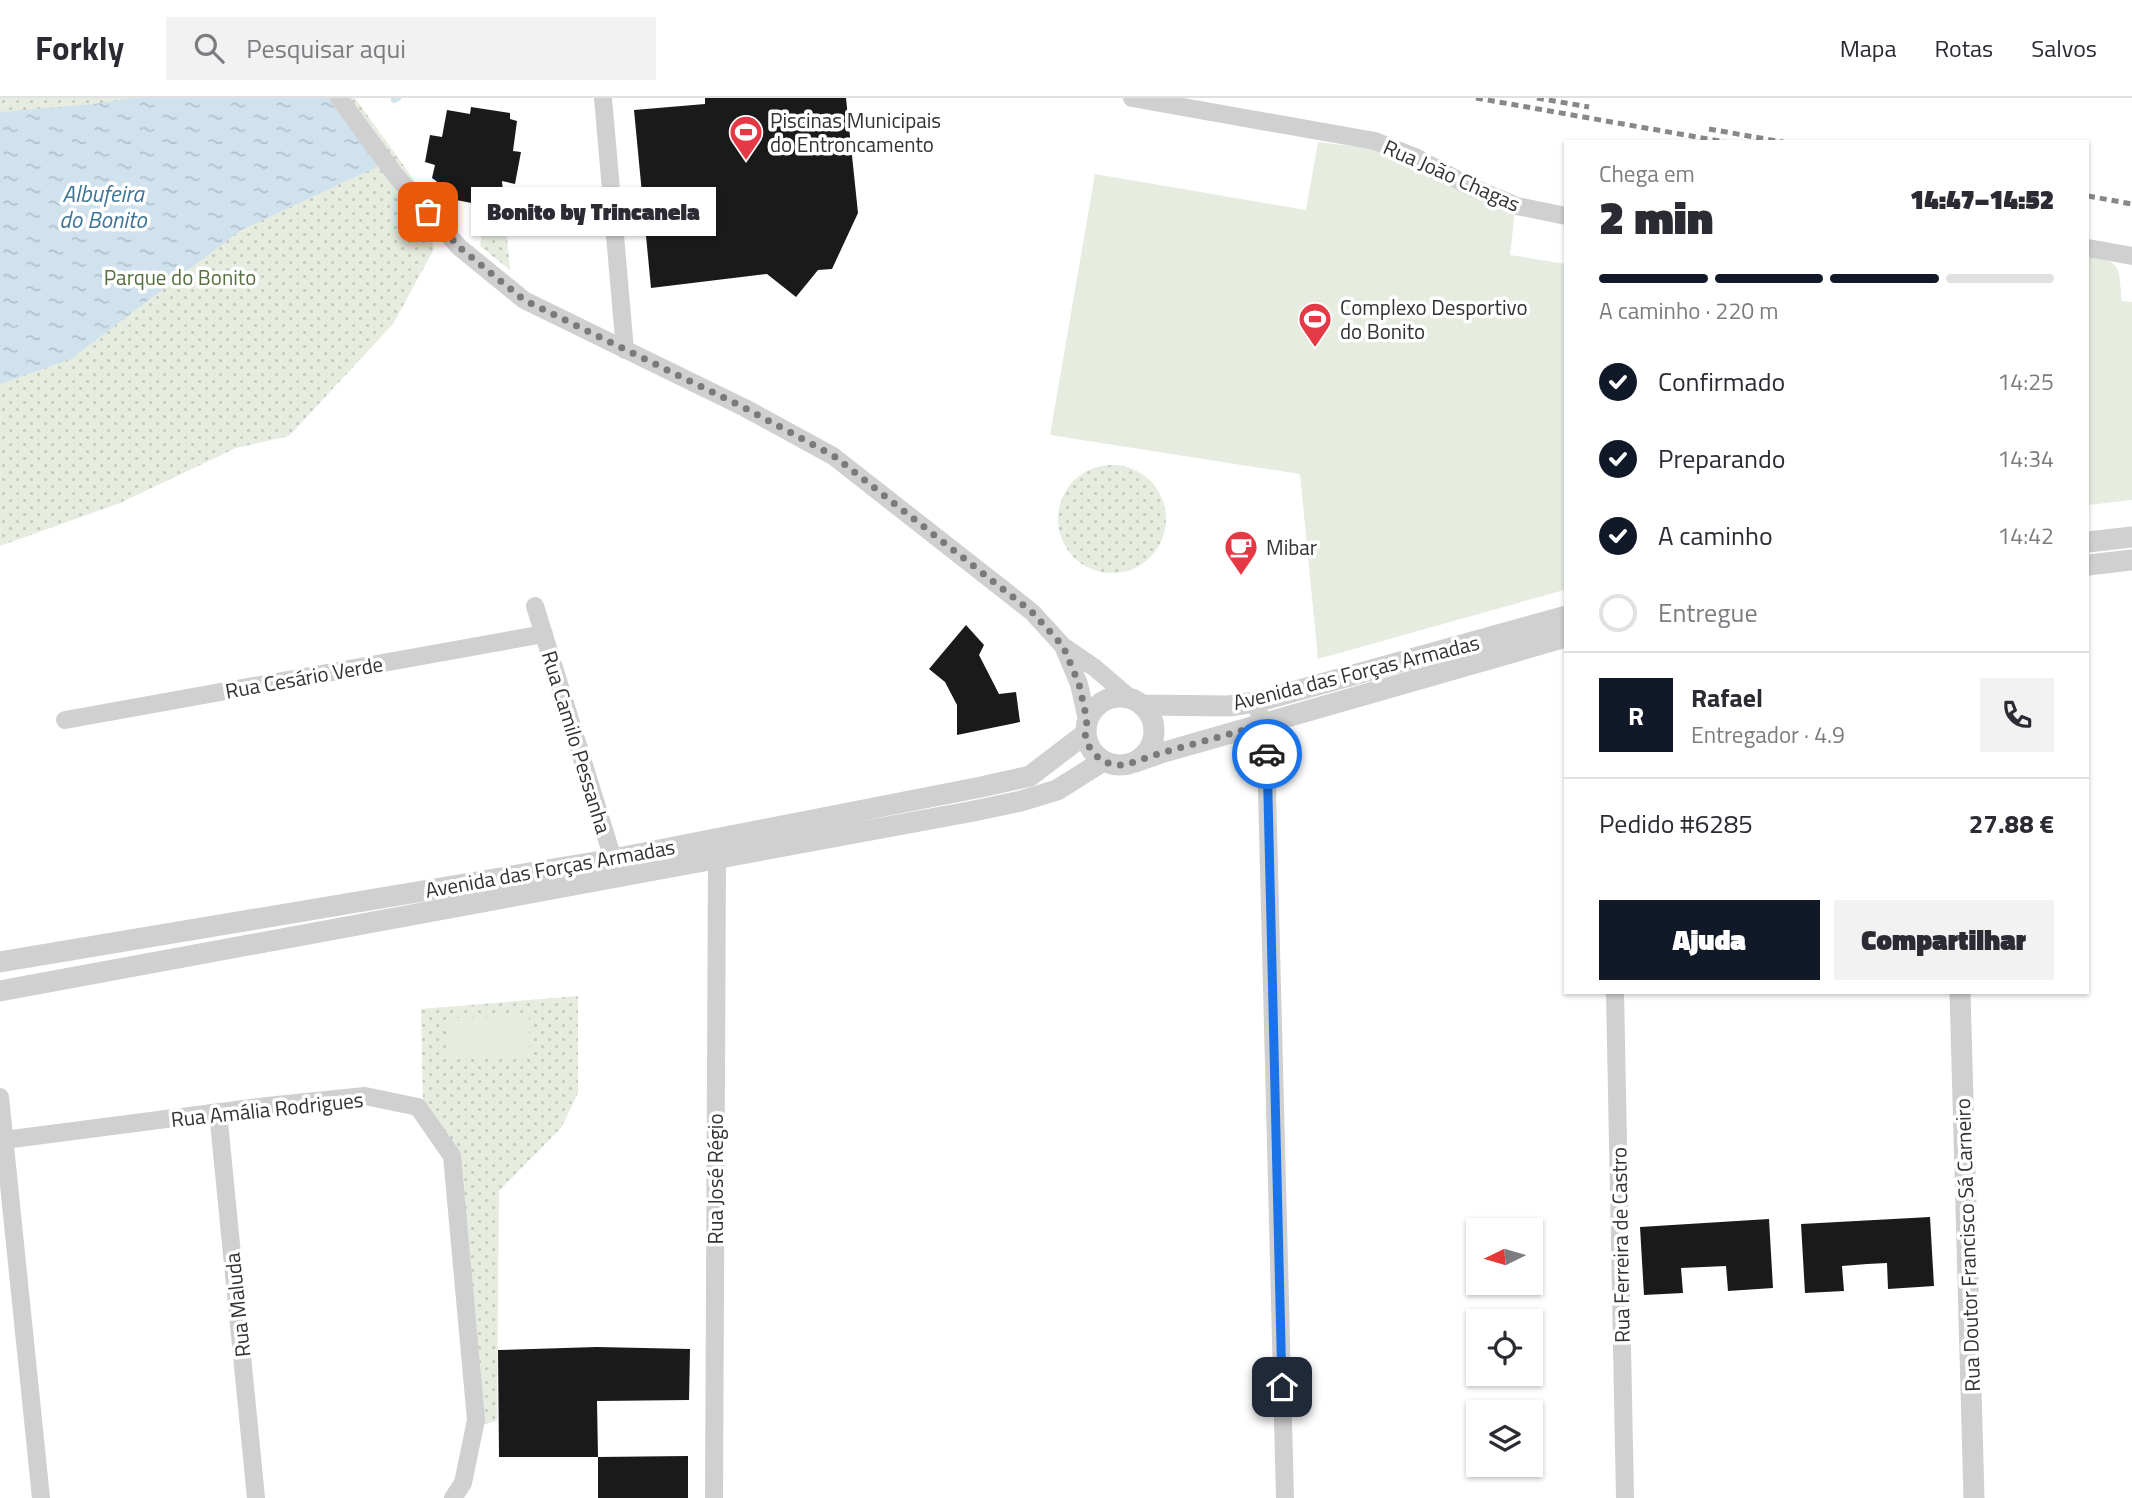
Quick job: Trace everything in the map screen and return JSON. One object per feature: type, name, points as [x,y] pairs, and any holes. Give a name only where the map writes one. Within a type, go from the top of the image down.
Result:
[{"type":"street","points":[[339,98],[396,176],[459,247],[524,300],[745,408],[834,456],[1032,612],[1063,646],[1149,713],[1154,735],[1151,746],[1135,762],[1113,765],[1094,754],[1088,745],[1079,684],[1063,646]]},
{"type":"street","points":[[603,98],[625,350]]},
{"type":"street","name":"Rua João Chagas","points":[[1132,98],[1376,141],[1415,157],[1467,186],[1517,206],[1564,216]]},
{"type":"street","points":[[2089,248],[2132,256]]},
{"type":"street","points":[[2089,542],[2132,537]]},
{"type":"street","points":[[2089,565],[2132,560]]},
{"type":"street","name":"Rua Camilo Pessanha","points":[[535,606],[616,869]]},
{"type":"street","name":"Avenida das Forças Armadas","points":[[1136,702],[1229,706],[1256,702],[1564,617]]},
{"type":"street","name":"Rua Cesário Verde","points":[[65,720],[544,634]]},
{"type":"street","name":"Avenida das Forças Armadas","points":[[1135,762],[1564,638]]},
{"type":"street","points":[[1086,727],[1092,711],[1109,698],[1120,697],[1136,702]]},
{"type":"street","points":[[1256,702],[1266,751],[1285,1498]]},
{"type":"street","name":"Avenida das Forças Armadas","points":[[0,991],[343,927],[1030,776],[1086,727]]},
{"type":"street","name":"Avenida das Forças Armadas","points":[[0,962],[616,869],[718,860],[1021,801],[1057,790],[1103,761]]},
{"type":"street","name":"Rua José Régio","points":[[714,1498],[718,860]]},
{"type":"street","name":"Rua Ferreira de Castro","points":[[1615,994],[1625,1498]]},
{"type":"street","name":"Rua Doutor Francisco Sá Carneiro","points":[[1960,994],[1974,1498]]},
{"type":"street","name":"Rua Amália Rodrigues","points":[[4,1140],[365,1096],[418,1107],[453,1156],[476,1420],[463,1483],[453,1498]]},
{"type":"street","points":[[0,1097],[41,1498]]},
{"type":"street","name":"Rua Maluda","points":[[218,1112],[256,1498]]},
{"type":"green space","name":"Parque do Bonito","points":[[0,98],[355,98],[419,187],[434,249],[393,324],[289,436],[236,448],[120,503],[0,546]]},
{"type":"green space","name":"Complexo Desportivo do Bonito","points":[[1318,142],[1391,151],[1515,210],[1510,255],[1564,264],[1564,590],[1318,659],[1300,474],[1050,435],[1095,174],[1306,210]]},
{"type":"green space","points":[[486,212],[506,227],[510,270],[480,246]]},
{"type":"green space","points":[[2089,254],[2114,264],[2119,273],[2122,301],[2132,302],[2132,500],[2089,505]]},
{"type":"green space","points":[[1112,465],[1133,469],[1150,481],[1162,498],[1166,519],[1162,540],[1150,557],[1133,569],[1112,573],[1091,569],[1074,557],[1062,540],[1058,519],[1062,498],[1074,481],[1091,469]]},
{"type":"green space","points":[[578,996],[578,1093],[561,1128],[499,1191],[497,1421],[481,1425],[460,1163],[423,1107],[421,1009]]},
{"type":"green space","points":[[529,1017],[530,1059],[450,1057],[449,1018]]},
{"type":"water","name":"Albufeira do Bonito","points":[[132,98],[330,98],[381,165],[241,230],[71,359],[0,384],[0,112]]},
{"type":"building","name":"Piscinas Municipais do Entroncamento","points":[[705,98],[846,98],[858,213],[832,269],[818,270],[796,297],[767,274],[651,288],[634,110],[705,104]]},
{"type":"building","points":[[471,107],[510,113],[510,119],[517,121],[513,151],[521,152],[515,184],[502,181],[506,227],[486,212],[487,206],[451,199],[452,193],[432,178],[435,165],[425,162],[430,135],[442,137],[447,110],[470,114]]},
{"type":"building","points":[[966,625],[984,645],[979,655],[999,694],[1016,692],[1020,722],[957,735],[957,705],[945,682],[929,669]]},
{"type":"building","points":[[1930,1217],[1934,1286],[1888,1289],[1887,1263],[1867,1264],[1842,1266],[1844,1291],[1805,1293],[1801,1224]]},
{"type":"building","points":[[1769,1219],[1773,1288],[1728,1291],[1726,1266],[1681,1268],[1683,1293],[1644,1295],[1640,1227]]},
{"type":"building","points":[[597,1347],[690,1349],[689,1400],[597,1401],[598,1457],[499,1457],[498,1350]]},
{"type":"building","points":[[688,1456],[688,1498],[598,1498],[598,1457]]},
{"type":"waterway","points":[[394,100],[398,98]]},
{"type":"railway","points":[[1476,98],[1714,140]]},
{"type":"railway","points":[[1537,98],[1589,107]]},
{"type":"railway","points":[[1709,129],[1772,140]]},
{"type":"railway","points":[[2089,196],[2132,204]]},
{"type":"way so far","points":[[428,212],[459,247],[524,300],[745,408],[834,456],[1032,612],[1063,646],[1079,684],[1087,720],[1085,734],[1088,745],[1103,761],[1113,765],[1125,765],[1262,725],[1267,754]]},
{"type":"place","name":"Piscinas Municipais do Entroncamento","points":[[746,162]]},
{"type":"place","name":"Bonito by Trincanela","points":[[428,212]]},
{"type":"place","name":"Complexo Desportivo do Bonito","points":[[1315,349]]},
{"type":"place","name":"Mibar","points":[[1241,577]]},
{"type":"route","points":[[1267,754],[1282,1387]]}]
